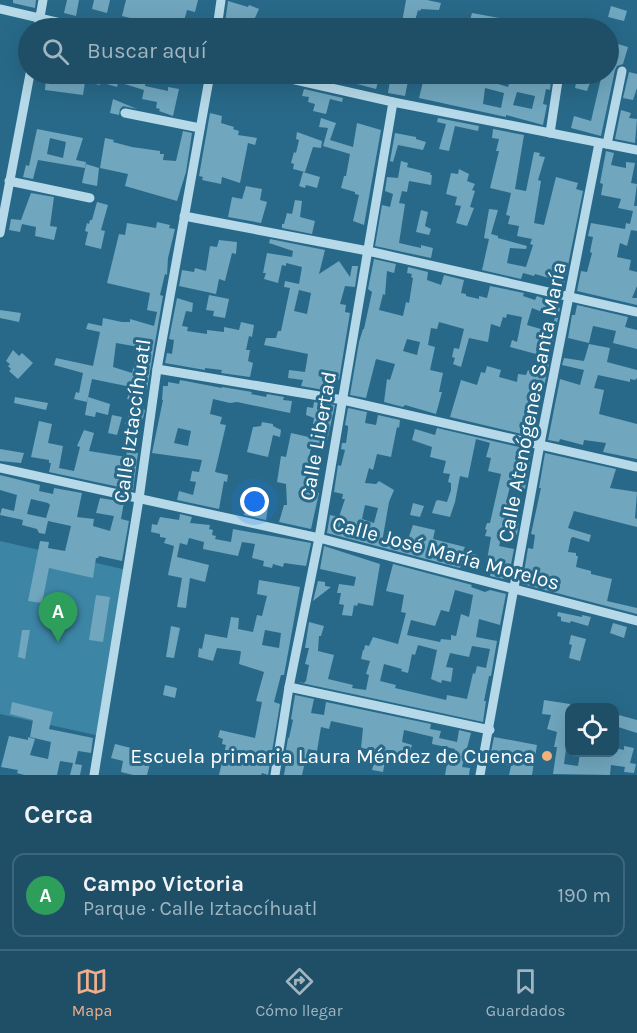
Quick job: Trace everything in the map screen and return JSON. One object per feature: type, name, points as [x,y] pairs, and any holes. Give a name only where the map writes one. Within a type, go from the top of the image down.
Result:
[{"type":"street","points":[[0,9],[40,18],[44,0]]},
{"type":"street","points":[[218,18],[221,0]]},
{"type":"street","name":"Calle Atenógenes Santa María","points":[[619,82],[622,71]]},
{"type":"street","points":[[0,233],[28,84]]},
{"type":"street","name":"Calle Iztaccíhuatl","points":[[94,775],[139,499],[157,369],[208,84]]},
{"type":"street","points":[[313,84],[637,150]]},
{"type":"street","points":[[550,133],[557,84]]},
{"type":"street","name":"Calle Atenógenes Santa María","points":[[480,775],[569,296],[619,84]]},
{"type":"street","name":"Calle Libertad","points":[[275,775],[319,538],[393,102]]},
{"type":"street","points":[[125,113],[200,128]]},
{"type":"street","points":[[9,181],[90,198]]},
{"type":"street","points":[[184,216],[368,251],[637,312]]},
{"type":"street","points":[[157,369],[343,400],[637,467]]},
{"type":"street","name":"Calle José María Morelos","points":[[0,468],[319,538],[637,621]]},
{"type":"street","points":[[290,687],[489,730]]},
{"type":"shaded area","points":[[0,541],[127,570],[100,736],[0,714]]},
{"type":"building","points":[[13,0],[36,0],[35,8],[13,3]]},
{"type":"building","points":[[67,0],[79,0],[76,16],[64,13]]},
{"type":"building","points":[[94,0],[110,0],[107,13],[92,9]]},
{"type":"building","points":[[126,0],[198,0],[195,12],[187,10],[185,18],[122,16]]},
{"type":"building","points":[[406,0],[441,3],[439,10],[421,9],[418,10],[416,18],[403,18]]},
{"type":"building","points":[[228,1],[259,9],[255,18],[226,18]]},
{"type":"building","points":[[611,6],[627,11],[624,21],[608,17]]},
{"type":"building","points":[[472,13],[499,18],[471,18]]},
{"type":"building","points":[[619,44],[628,47],[623,64],[619,65]]},
{"type":"building","points":[[629,72],[637,74],[637,88],[633,100],[623,98]]},
{"type":"building","points":[[45,84],[85,84],[83,95],[45,90]]},
{"type":"building","points":[[124,84],[145,84],[145,86],[168,91],[168,87],[179,89],[173,116],[159,111],[160,109],[156,108],[157,102],[142,99],[144,90]]},
{"type":"building","points":[[357,84],[377,84],[376,89]]},
{"type":"building","points":[[389,84],[407,84],[405,96],[388,93]]},
{"type":"building","points":[[422,84],[498,84],[508,87],[509,84],[551,84],[550,90],[546,89],[543,104],[547,105],[543,125],[506,115],[506,117],[419,98]],"holes":[[[485,88],[504,93],[501,108],[483,104]],[[517,92],[535,96],[532,109],[513,105]]]},
{"type":"building","points":[[576,84],[589,84],[587,91],[575,88]]},
{"type":"building","points":[[600,84],[612,84],[601,136],[571,128],[574,116],[591,121]]},
{"type":"building","points":[[304,89],[343,98],[342,102],[330,99],[326,114],[313,111],[315,104],[308,102],[309,97],[302,96]]},
{"type":"building","points":[[113,99],[137,109],[123,106],[119,115],[110,113]]},
{"type":"building","points":[[621,110],[631,113],[629,118],[637,119],[635,143],[615,139]]},
{"type":"building","points":[[210,113],[222,116],[221,123],[234,127],[233,129],[239,131],[238,135],[257,138],[255,145],[248,143],[240,183],[222,177],[221,184],[202,180],[203,177],[199,176]]},
{"type":"building","points":[[321,118],[336,123],[330,140],[353,147],[357,123],[381,130],[364,225],[353,221],[359,195],[341,188],[350,154],[323,146],[328,128],[319,127]]},
{"type":"building","points":[[438,118],[479,126],[478,131],[455,126],[449,151],[439,149],[446,124],[437,122]]},
{"type":"building","points":[[37,129],[83,138],[76,160],[86,162],[85,168],[38,160],[33,179],[23,177],[26,165],[29,166]],"holes":[[[50,138],[66,142],[63,158],[47,154]]]},
{"type":"building","points":[[493,129],[524,135],[515,189],[526,191],[534,152],[545,157],[538,180],[541,181],[534,223],[544,225],[556,177],[578,183],[576,189],[583,191],[564,285],[558,283],[559,281],[535,274],[534,276],[523,273],[521,279],[482,270],[489,239],[484,238],[489,209],[498,210],[491,234],[527,246],[526,249],[510,248],[507,263],[526,267],[533,245],[530,244],[532,239],[517,236],[519,226],[508,224],[510,216],[506,215],[511,193],[490,188],[499,151],[496,151],[499,139],[492,138]]},
{"type":"building","points":[[183,131],[192,133],[186,172],[177,201],[125,186],[128,174],[100,168],[105,138],[132,147],[160,151],[160,154],[164,154],[163,160],[176,161]]},
{"type":"building","points":[[297,132],[322,141],[321,148],[313,147],[305,172],[293,169],[294,164],[291,163],[299,140],[296,139]]},
{"type":"building","points":[[395,133],[416,137],[426,142],[423,150],[398,145],[393,162],[390,161]]},
{"type":"building","points":[[606,151],[614,153],[611,165],[626,168],[626,162],[635,163],[631,183],[637,184],[634,206],[637,206],[637,231],[631,230],[627,246],[620,243],[617,257],[631,260],[629,270],[637,272],[637,286],[632,298],[637,298],[637,305],[577,291],[581,271],[587,272],[592,253],[590,252],[593,237],[588,236],[591,223],[625,229],[626,223],[630,224],[633,211],[618,208],[621,199],[601,195],[603,184],[600,183]]},
{"type":"building","points":[[401,161],[408,163],[407,167],[432,175],[431,185],[409,181],[407,192],[402,191],[399,203],[405,204],[399,243],[433,248],[431,258],[375,246],[382,205],[390,207],[393,194],[385,191],[387,177],[398,178]]},
{"type":"building","points":[[86,164],[99,168],[97,186],[82,183]]},
{"type":"building","points":[[459,169],[469,174],[467,181],[475,184],[470,207],[474,208],[467,226],[456,223],[461,206],[455,205],[457,197],[446,194],[451,173],[458,174]]},
{"type":"building","points":[[303,172],[320,177],[317,188],[299,186]]},
{"type":"building","points":[[246,186],[262,189],[260,200],[267,202],[261,223],[228,217],[232,197],[242,199]]},
{"type":"building","points":[[31,193],[54,197],[50,226],[57,227],[54,240],[35,236],[36,227],[22,224],[20,232],[9,230],[11,219],[21,220]]},
{"type":"building","points":[[295,200],[302,201],[300,217],[315,221],[312,234],[282,228],[287,213],[292,214]]},
{"type":"building","points":[[97,202],[108,205],[101,230],[105,231],[101,249],[85,245],[88,232],[85,231],[87,223],[89,224],[92,220]]},
{"type":"building","points":[[421,210],[428,212],[425,226],[431,229],[429,235],[416,232]]},
{"type":"building","points":[[157,222],[170,225],[169,228],[175,229],[168,258],[167,275],[165,274],[160,295],[163,296],[147,389],[145,389],[140,408],[145,410],[139,427],[125,424],[135,401],[127,399],[131,387],[92,379],[87,402],[74,399],[76,392],[79,393],[83,373],[54,365],[56,358],[93,366],[100,332],[86,329],[88,323],[102,326],[103,318],[122,322],[130,322],[130,319],[154,326],[157,312],[147,310],[150,293],[107,283],[119,234],[125,235],[127,223],[156,228]],"holes":[[[116,343],[139,347],[132,373],[113,367]]]},
{"type":"building","points":[[270,239],[325,250],[319,274],[339,261],[350,277],[352,266],[358,266],[355,287],[345,286],[340,304],[346,305],[345,312],[350,313],[339,380],[336,379],[330,391],[301,386],[303,380],[288,378],[289,370],[305,372],[308,354],[264,345],[266,338],[276,338],[278,331],[281,331],[290,288],[284,287],[285,281],[299,284],[302,267],[286,263],[286,266],[282,265],[278,283],[264,279],[267,253],[292,257],[293,251],[269,243]],"holes":[[[299,290],[311,293],[307,314],[294,311]]]},
{"type":"building","points":[[219,240],[237,242],[236,254],[232,253],[225,281],[219,279],[216,294],[179,286],[182,270],[194,272],[195,268],[206,271],[210,246],[217,247]]},
{"type":"building","points":[[374,259],[396,264],[394,273],[387,271],[385,295],[383,294],[379,310],[403,316],[406,302],[409,303],[413,278],[412,274],[407,273],[408,267],[428,272],[427,280],[441,285],[444,275],[464,280],[461,293],[466,296],[487,298],[490,286],[524,293],[523,296],[535,300],[537,296],[550,301],[550,305],[560,308],[552,347],[539,344],[536,354],[510,347],[512,340],[517,342],[522,317],[507,314],[506,318],[503,317],[500,327],[491,324],[488,342],[469,338],[461,367],[453,364],[455,358],[452,357],[454,348],[459,349],[464,329],[439,322],[437,329],[431,328],[428,345],[435,347],[430,370],[443,373],[439,392],[442,392],[436,414],[384,402],[387,379],[390,380],[395,364],[376,359],[366,398],[350,395],[359,342],[372,292],[368,289]],"holes":[[[532,308],[555,317],[551,332],[527,325]],[[407,339],[420,342],[417,355],[403,351]]]},
{"type":"building","points":[[209,295],[229,299],[225,318],[213,316],[214,311],[206,310]]},
{"type":"building","points":[[177,298],[193,303],[192,312],[186,311],[182,326],[188,327],[187,331],[207,334],[207,330],[224,332],[224,327],[239,330],[241,322],[254,325],[246,350],[250,350],[248,361],[253,363],[250,377],[221,373],[222,370],[205,368],[205,370],[165,363],[167,353],[172,354],[174,340],[169,339]]},
{"type":"building","points":[[577,305],[628,317],[625,327],[637,330],[637,349],[613,343],[616,331],[593,326],[589,343],[568,338],[572,315],[575,315]]},
{"type":"building","points":[[0,310],[21,313],[19,322],[0,318]]},
{"type":"building","points":[[589,344],[610,348],[607,362],[637,370],[637,378],[630,379],[630,382],[598,375],[594,388],[604,390],[599,414],[637,424],[637,459],[603,452],[606,443],[584,440],[583,445],[560,439],[559,442],[548,440],[560,379],[580,385],[584,370],[562,365],[564,358],[584,361]]},
{"type":"building","points":[[13,350],[19,356],[22,353],[33,363],[18,379],[9,371],[10,364],[6,361]]},
{"type":"building","points":[[537,360],[549,364],[544,386],[541,385],[533,411],[539,412],[535,432],[532,431],[530,436],[450,417],[461,380],[477,385],[481,372],[485,373],[487,366],[501,370],[499,377],[517,382],[518,374],[526,375],[528,370],[535,372]]},
{"type":"building","points":[[180,380],[252,392],[251,394],[266,397],[267,394],[284,397],[283,400],[292,401],[290,413],[213,399],[210,414],[222,417],[220,424],[226,425],[215,472],[228,475],[227,482],[224,481],[219,509],[177,500],[179,491],[193,495],[196,482],[190,481],[192,471],[199,472],[202,460],[152,453],[163,400],[163,386],[168,386],[168,382],[179,384]],"holes":[[[178,428],[191,431],[188,446],[174,443]]]},
{"type":"building","points":[[15,397],[48,403],[46,410],[14,403]]},
{"type":"building","points":[[88,397],[110,404],[108,415],[96,412],[95,417],[85,415]]},
{"type":"building","points":[[314,402],[335,405],[327,441],[322,440],[321,445],[312,443],[308,462],[313,462],[310,482],[313,483],[312,492],[319,493],[311,529],[279,522],[284,505],[287,505],[286,484],[277,482],[281,456],[286,457],[291,433],[313,438],[316,424],[313,424],[314,418],[306,415],[307,407],[313,408]]},
{"type":"building","points":[[348,408],[367,412],[365,423],[376,425],[378,415],[400,420],[391,457],[377,454],[373,470],[369,468],[365,483],[376,484],[379,481],[394,490],[389,502],[382,542],[405,548],[413,525],[435,530],[433,539],[465,547],[463,551],[477,555],[474,567],[461,564],[460,568],[327,533],[330,515],[339,517],[345,499],[342,499],[343,494],[334,492],[338,465],[341,466],[345,450],[341,449],[342,443],[346,443],[348,426],[345,425]],"holes":[[[365,505],[378,508],[374,523],[362,519]]]},
{"type":"building","points":[[112,415],[122,417],[117,435],[108,433]]},
{"type":"building","points":[[39,421],[52,424],[48,443],[63,446],[59,468],[74,471],[80,447],[77,446],[84,430],[94,433],[89,451],[126,457],[127,451],[138,453],[133,490],[49,472],[51,463],[49,460],[31,457]]},
{"type":"building","points":[[262,422],[273,424],[281,430],[280,437],[273,435],[268,457],[247,452],[253,427],[261,426]]},
{"type":"building","points":[[437,428],[532,450],[525,489],[510,486],[506,503],[515,505],[512,518],[519,520],[517,535],[503,531],[499,546],[514,549],[508,580],[490,576],[491,572],[488,571],[492,561],[487,560],[491,537],[485,536],[487,530],[485,529],[487,523],[490,523],[501,474],[488,471],[491,458],[486,457],[490,443],[476,439],[468,478],[460,476],[450,517],[432,513],[436,501],[447,502],[451,490],[451,483],[448,482],[450,474],[443,473],[446,461],[430,457],[432,447],[412,440],[415,429],[435,435]]},
{"type":"building","points":[[0,449],[24,453],[21,463],[0,461]]},
{"type":"building","points":[[545,453],[616,469],[610,488],[637,492],[635,518],[637,527],[574,511],[568,528],[591,535],[589,542],[571,538],[568,552],[576,553],[578,556],[576,567],[591,571],[591,574],[612,579],[607,601],[637,608],[637,614],[522,584],[528,548],[533,549],[535,535],[531,534],[541,488],[539,488]]},
{"type":"building","points":[[0,475],[40,485],[39,491],[53,494],[54,488],[82,493],[77,517],[94,519],[93,526],[110,531],[114,516],[96,513],[100,498],[124,502],[121,519],[129,521],[122,561],[99,556],[96,558],[93,578],[49,568],[42,603],[28,601],[40,541],[49,542],[48,548],[65,551],[71,526],[48,521],[45,534],[22,525],[23,520],[0,515],[2,508],[14,511],[17,495],[0,490]],"holes":[[[31,499],[50,505],[46,518],[27,514]]]},
{"type":"building","points":[[413,503],[424,506],[420,517],[410,515]]},
{"type":"building","points":[[250,504],[268,507],[266,520],[244,515],[245,510],[249,511]]},
{"type":"building","points":[[180,514],[192,517],[190,523],[210,525],[209,529],[213,530],[212,535],[216,536],[215,539],[231,542],[233,529],[311,543],[306,566],[284,563],[283,567],[273,564],[272,568],[263,566],[264,561],[252,558],[255,544],[242,542],[238,556],[203,549],[204,542],[189,538],[187,545],[180,543],[177,557],[209,565],[205,582],[190,578],[186,608],[177,607],[182,578],[168,575],[174,546],[164,543],[166,538],[160,537],[160,534],[151,532],[152,524],[157,525],[160,517],[179,520]]},
{"type":"building","points":[[324,546],[380,564],[373,606],[358,603],[357,606],[354,605],[352,616],[342,615],[344,605],[339,604],[341,593],[337,593],[339,584],[354,586],[356,577],[320,569]]},
{"type":"building","points":[[393,564],[472,585],[471,587],[485,592],[490,590],[506,594],[500,625],[479,619],[476,637],[497,641],[484,701],[486,701],[483,722],[297,682],[306,681],[309,665],[305,664],[309,648],[305,648],[309,622],[324,626],[319,636],[318,651],[334,655],[328,679],[353,685],[352,688],[366,690],[369,675],[366,674],[370,661],[361,659],[365,645],[369,646],[373,637],[398,644],[406,613],[401,612],[404,595],[386,591]],"holes":[[[455,590],[473,595],[469,617],[461,614],[456,636],[451,635],[451,640],[441,639],[440,642],[407,635],[411,620],[435,626],[441,610],[449,612]],[[418,645],[437,650],[431,679],[441,683],[442,680],[451,682],[453,668],[446,667],[450,653],[469,657],[472,646],[490,649],[486,668],[477,666],[475,674],[473,673],[467,699],[447,695],[446,700],[395,688],[396,685],[380,681],[384,664],[408,673],[412,654],[415,655]]]},
{"type":"building","points":[[259,580],[300,587],[284,675],[281,675],[274,702],[280,704],[268,775],[262,773],[261,775],[219,775],[226,745],[222,744],[223,739],[218,737],[220,730],[255,738],[262,702],[256,701],[264,672],[239,664],[240,651],[217,648],[213,661],[198,657],[199,648],[202,649],[205,634],[227,638],[231,617],[239,618],[238,629],[253,632],[257,615],[262,616],[267,596],[257,594]],"holes":[[[265,630],[281,633],[279,648],[262,645]]]},
{"type":"building","points":[[318,581],[325,582],[325,586],[331,587],[313,601]]},
{"type":"building","points":[[96,595],[110,597],[103,642],[89,640]]},
{"type":"building","points":[[558,612],[591,617],[588,626],[571,621],[570,623],[561,621],[561,617],[557,616]]},
{"type":"building","points":[[613,623],[627,627],[624,638],[610,633]]},
{"type":"building","points":[[171,626],[180,628],[174,658],[166,657]]},
{"type":"building","points":[[22,630],[30,630],[25,659],[18,657]]},
{"type":"building","points":[[571,635],[586,639],[580,661],[569,658],[572,645],[569,644]]},
{"type":"building","points":[[165,685],[177,688],[175,698],[163,695]]},
{"type":"building","points":[[295,695],[314,699],[311,713],[324,715],[326,702],[431,724],[430,729],[441,731],[439,738],[457,742],[459,730],[471,733],[462,767],[470,768],[469,775],[445,775],[447,764],[451,764],[455,749],[432,744],[433,737],[404,730],[402,742],[412,745],[409,754],[403,752],[402,759],[386,756],[383,772],[372,770],[374,750],[361,748],[363,728],[331,721],[329,729],[321,727],[317,751],[308,749],[302,775],[284,775]]},
{"type":"building","points":[[544,700],[565,703],[564,764],[578,766],[579,757],[619,757],[619,749],[624,750],[624,746],[634,748],[630,763],[636,764],[634,773],[624,772],[625,767],[611,765],[610,775],[553,774],[557,732],[547,729],[551,715],[542,714]]},
{"type":"building","points":[[12,702],[53,712],[49,729],[93,738],[91,753],[78,751],[75,764],[82,765],[80,775],[70,775],[73,763],[60,761],[57,775],[24,775],[17,773],[18,770],[1,767],[9,736],[35,739],[30,755],[48,759],[51,742],[30,737],[33,720],[10,714]]},
{"type":"building","points":[[619,715],[637,720],[637,733],[619,727]]},
{"type":"building","points":[[494,737],[537,745],[532,775],[509,775],[511,766],[489,762]]},
{"type":"building","points":[[115,744],[135,749],[134,752],[164,759],[162,766],[150,763],[147,775],[121,772],[123,761],[111,758]]},
{"type":"place","name":"Campo Victoria","points":[[58,642]]},
{"type":"place","name":"Escuela primaria Laura Méndez de Cuenca","points":[[547,756]]}]
